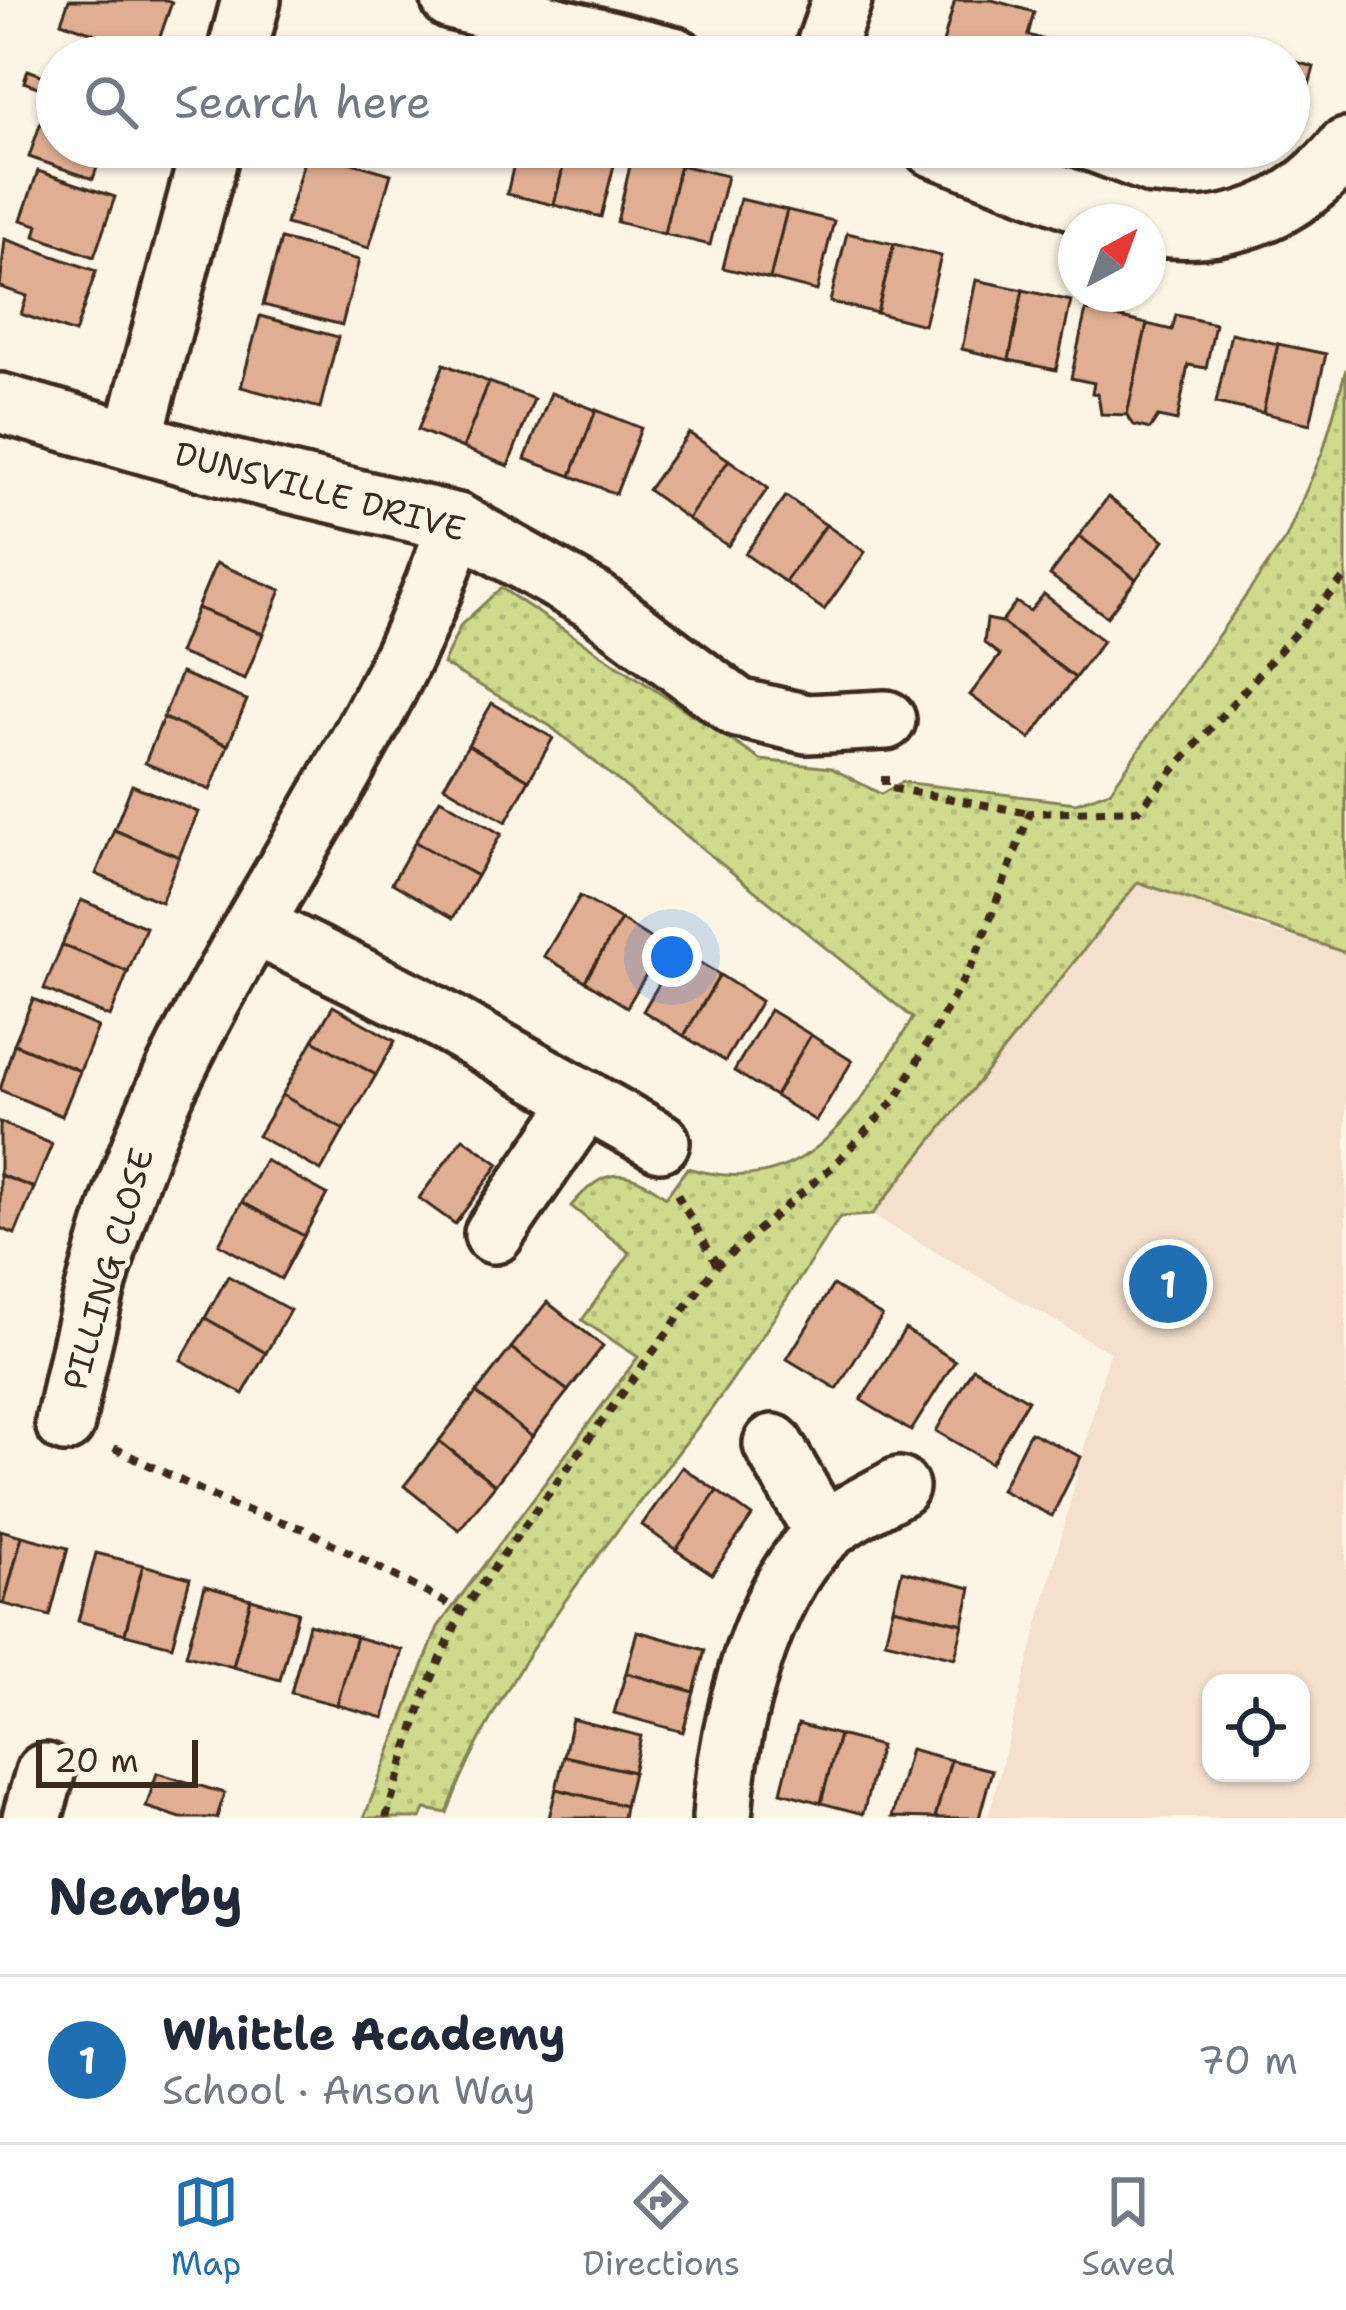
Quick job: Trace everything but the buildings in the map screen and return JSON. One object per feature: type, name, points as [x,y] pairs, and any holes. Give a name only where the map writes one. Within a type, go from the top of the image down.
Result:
[{"type":"street","points":[[242,36],[251,0]]},
{"type":"street","points":[[452,0],[593,36]]},
{"type":"street","points":[[829,36],[842,0]]},
{"type":"street","points":[[1166,228],[1235,226],[1281,208],[1322,177],[1346,148]]},
{"type":"street","name":"DUNSVILLE DRIVE","points":[[133,440],[206,168]]},
{"type":"street","points":[[988,168],[1083,204]]},
{"type":"street","name":"DUNSVILLE DRIVE","points":[[0,403],[227,468],[457,523],[592,599],[693,680],[738,708],[807,724],[886,720]]},
{"type":"street","name":"PILLING CLOSE","points":[[65,1423],[118,1211],[154,1116],[413,646],[457,523]]},
{"type":"street","points":[[256,926],[413,1004],[660,1142]]},
{"type":"street","points":[[494,1234],[586,1100]]},
{"type":"street","points":[[773,1444],[824,1533]]},
{"type":"street","points":[[722,1818],[732,1732],[782,1592],[824,1533],[899,1487]]},
{"type":"path","points":[[886,720],[885,787],[1030,814],[1138,811],[1346,576]]},
{"type":"path","points":[[386,1818],[425,1694],[462,1611],[717,1265],[832,1167],[896,1100],[974,961],[1030,814]]},
{"type":"path","points":[[660,1142],[673,1186],[717,1265]]},
{"type":"path","points":[[65,1423],[233,1505],[304,1529],[462,1611]]},
{"type":"shaded area","points":[[1139,882],[1261,928],[1346,953],[1346,1818],[988,1818],[1109,1352],[872,1215]]},
{"type":"green space","points":[[1346,369],[1346,953],[1138,882],[872,1215],[840,1217],[724,1391],[529,1655],[470,1758],[447,1813],[425,1809],[421,1818],[364,1818],[438,1627],[638,1357],[582,1320],[630,1253],[571,1206],[594,1184],[616,1175],[639,1180],[666,1197],[687,1168],[730,1175],[767,1172],[798,1160],[850,1114],[913,1018],[550,726],[443,664],[461,625],[501,588],[761,760],[831,768],[881,794],[902,782],[1076,803],[1110,791],[1286,538],[1323,451]]},
{"type":"place","name":"Whittle Academy","points":[[1168,1284]]}]
